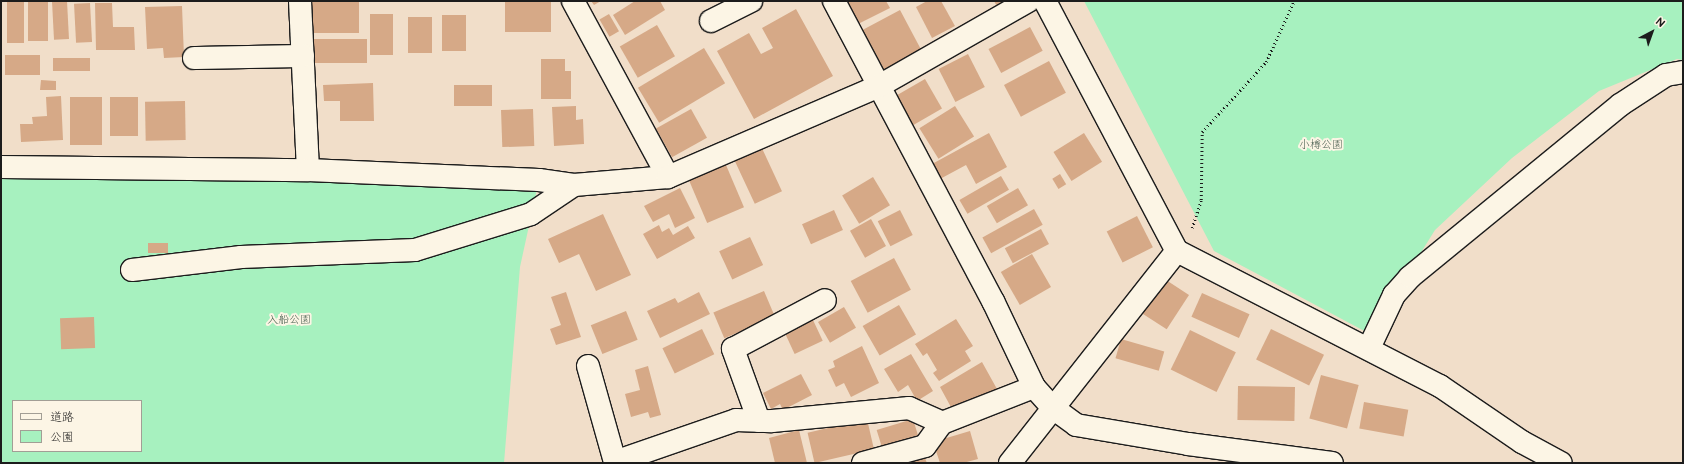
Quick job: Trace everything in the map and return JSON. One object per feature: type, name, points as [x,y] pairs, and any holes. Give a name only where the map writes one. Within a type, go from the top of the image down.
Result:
[{"type":"street","points":[[300,1],[308,170]]},
{"type":"street","points":[[573,1],[668,177]]},
{"type":"street","points":[[711,21],[751,1]]},
{"type":"street","points":[[834,1],[993,301],[1034,387],[1053,408],[1076,425],[1188,444],[1332,463]]},
{"type":"street","points":[[1,167],[308,170],[538,180],[574,185],[668,177],[879,86],[1028,1]]},
{"type":"street","points":[[1045,1],[1174,246],[1440,386],[1522,442],[1561,463]]},
{"type":"street","points":[[194,58],[303,56]]},
{"type":"street","points":[[1369,348],[1394,295],[1410,277],[1620,105],[1666,75],[1683,72]]},
{"type":"street","points":[[132,270],[241,257],[415,250],[531,214],[574,185]]},
{"type":"street","points":[[1010,463],[1174,246]]},
{"type":"street","points":[[759,421],[733,349],[825,300]]},
{"type":"street","points":[[588,366],[615,462],[736,420],[759,421],[909,408],[942,423]]},
{"type":"street","points":[[863,463],[925,446],[942,423],[1034,387]]},
{"type":"path","points":[[1174,246],[1192,228],[1201,200],[1202,132],[1266,62],[1294,1]]},
{"type":"green space","name":"小樽公園","points":[[1084,1],[1683,1],[1683,60],[1677,59],[1599,91],[1512,158],[1435,230],[1370,334],[1214,251]]},
{"type":"green space","name":"入船公園","points":[[1,172],[539,180],[520,267],[504,463],[1,463]]},
{"type":"building","points":[[7,1],[24,1],[24,43],[7,43]]},
{"type":"building","points":[[67,1],[69,39],[54,40],[52,2]]},
{"type":"building","points":[[308,1],[359,1],[359,33],[308,33]]},
{"type":"building","points":[[505,1],[551,1],[551,32],[505,32]]},
{"type":"building","points":[[591,1],[601,1],[594,5]]},
{"type":"building","points":[[635,1],[660,1],[665,10],[625,35],[613,15]]},
{"type":"building","points":[[844,1],[886,1],[890,8],[856,25]]},
{"type":"building","points":[[927,1],[941,1],[955,26],[932,38],[916,7]]},
{"type":"building","points":[[994,1],[1013,1],[998,8]]},
{"type":"building","points":[[28,2],[48,2],[48,41],[28,41]]},
{"type":"building","points":[[90,3],[92,42],[76,43],[74,4]]},
{"type":"building","points":[[95,3],[112,3],[113,27],[134,27],[135,50],[96,50]]},
{"type":"building","points":[[182,6],[184,57],[164,58],[163,48],[147,49],[145,7]]},
{"type":"building","points":[[796,9],[833,76],[754,119],[717,51],[749,33],[761,54],[773,48],[762,28]]},
{"type":"building","points":[[900,10],[922,51],[884,72],[862,30]]},
{"type":"building","points":[[370,14],[393,14],[393,55],[370,55]]},
{"type":"building","points":[[609,14],[619,31],[609,37],[599,20]]},
{"type":"building","points":[[442,15],[466,15],[466,51],[442,51]]},
{"type":"building","points":[[408,17],[432,17],[432,53],[408,53]]},
{"type":"building","points":[[657,25],[675,56],[638,78],[620,46]]},
{"type":"building","points":[[1030,27],[1043,51],[1001,73],[989,49]]},
{"type":"building","points":[[313,39],[367,39],[367,63],[313,63]]},
{"type":"building","points":[[704,48],[725,83],[659,123],[638,88]]},
{"type":"building","points":[[968,54],[985,87],[955,102],[939,69]]},
{"type":"building","points":[[5,55],[40,55],[40,75],[5,75]]},
{"type":"building","points":[[53,58],[90,58],[90,71],[53,71]]},
{"type":"building","points":[[541,59],[565,59],[565,71],[571,71],[571,99],[541,99]]},
{"type":"building","points":[[1049,61],[1066,93],[1021,117],[1004,85]]},
{"type":"building","points":[[925,79],[942,108],[907,128],[890,99]]},
{"type":"building","points":[[41,80],[56,81],[56,90],[40,90]]},
{"type":"building","points":[[373,83],[374,121],[340,121],[340,101],[324,101],[323,85]]},
{"type":"building","points":[[454,85],[492,85],[492,106],[454,106]]},
{"type":"building","points":[[61,96],[63,140],[21,142],[20,124],[33,124],[32,117],[47,116],[46,97]]},
{"type":"building","points":[[70,97],[102,97],[102,145],[70,145]]},
{"type":"building","points":[[110,97],[138,97],[138,136],[110,136]]},
{"type":"building","points":[[185,101],[186,140],[146,141],[145,102]]},
{"type":"building","points":[[576,106],[576,120],[583,119],[584,144],[554,146],[552,107]]},
{"type":"building","points":[[955,106],[974,137],[938,159],[919,128]]},
{"type":"building","points":[[533,109],[534,146],[502,147],[501,110]]},
{"type":"building","points":[[691,109],[707,138],[672,157],[656,128]]},
{"type":"building","points":[[989,133],[1007,167],[976,184],[966,165],[940,179],[932,164]]},
{"type":"building","points":[[1084,133],[1102,162],[1071,181],[1053,152]]},
{"type":"building","points":[[760,144],[782,191],[755,204],[733,157]]},
{"type":"building","points":[[726,165],[744,207],[707,223],[689,181]]},
{"type":"building","points":[[1060,174],[1066,184],[1058,189],[1052,179]]},
{"type":"building","points":[[1001,176],[1009,190],[967,214],[959,200]]},
{"type":"building","points":[[873,177],[890,205],[859,224],[842,196]]},
{"type":"building","points":[[680,188],[695,218],[675,228],[669,214],[653,222],[644,206]]},
{"type":"building","points":[[1018,188],[1028,205],[997,223],[987,206]]},
{"type":"building","points":[[1034,209],[1043,225],[991,253],[982,238]]},
{"type":"building","points":[[834,210],[843,230],[811,244],[802,224]]},
{"type":"building","points":[[900,210],[913,235],[890,246],[878,221]]},
{"type":"building","points":[[603,214],[631,275],[596,291],[579,254],[559,263],[548,239]]},
{"type":"building","points":[[1137,216],[1153,247],[1123,263],[1107,231]]},
{"type":"building","points":[[871,219],[886,246],[865,258],[850,231]]},
{"type":"building","points":[[659,225],[662,232],[669,228],[673,235],[688,226],[695,238],[657,259],[643,234]]},
{"type":"building","points":[[1041,229],[1049,244],[1013,263],[1005,248]]},
{"type":"building","points":[[750,237],[763,265],[732,279],[719,251]]},
{"type":"building","points":[[148,243],[168,243],[168,253],[148,253]]},
{"type":"building","points":[[1032,254],[1051,287],[1020,305],[1001,272]]},
{"type":"building","points":[[894,258],[911,290],[868,313],[851,281]]},
{"type":"building","points":[[1163,278],[1189,295],[1167,329],[1141,312]]},
{"type":"building","points":[[764,291],[775,317],[724,338],[713,312]]},
{"type":"building","points":[[566,292],[581,337],[556,345],[550,329],[561,325],[551,297]]},
{"type":"building","points":[[699,292],[710,314],[660,338],[647,311],[675,298],[678,303]]},
{"type":"building","points":[[1202,293],[1250,314],[1239,338],[1191,317]]},
{"type":"building","points":[[899,305],[916,334],[880,355],[863,326]]},
{"type":"building","points":[[844,307],[856,328],[830,343],[818,322]]},
{"type":"building","points":[[626,311],[638,340],[602,354],[591,325]]},
{"type":"building","points":[[94,317],[95,348],[61,349],[60,318]]},
{"type":"building","points":[[956,319],[973,346],[965,351],[971,361],[939,381],[933,373],[937,370],[927,353],[923,356],[915,344]]},
{"type":"building","points":[[813,320],[823,341],[795,354],[785,333]]},
{"type":"building","points":[[702,329],[714,354],[675,373],[662,348]]},
{"type":"building","points":[[1271,329],[1324,355],[1309,385],[1256,360]]},
{"type":"building","points":[[1190,330],[1236,352],[1217,392],[1171,370]]},
{"type":"building","points":[[1121,339],[1164,351],[1159,371],[1115,358]]},
{"type":"building","points":[[862,346],[879,383],[851,397],[844,383],[836,387],[828,370],[835,367],[833,361]]},
{"type":"building","points":[[911,354],[933,391],[917,401],[908,385],[898,392],[884,369]]},
{"type":"building","points":[[982,362],[997,389],[972,404],[969,399],[952,409],[940,387]]},
{"type":"building","points":[[648,366],[661,415],[650,418],[648,412],[631,417],[625,394],[640,390],[635,370]]},
{"type":"building","points":[[801,374],[812,395],[783,410],[780,404],[771,409],[763,393]]},
{"type":"building","points":[[1321,375],[1359,385],[1347,429],[1309,418]]},
{"type":"building","points":[[1238,386],[1295,387],[1294,421],[1237,420]]},
{"type":"building","points":[[1364,402],[1408,410],[1404,436],[1359,429]]},
{"type":"building","points":[[867,419],[874,449],[815,463],[808,433]]},
{"type":"building","points":[[913,419],[918,435],[882,446],[877,430]]},
{"type":"building","points":[[799,430],[807,463],[775,463],[769,438]]},
{"type":"building","points":[[970,431],[978,459],[963,463],[940,463],[933,442]]},
{"type":"building","points":[[923,454],[927,463],[898,463]]}]
